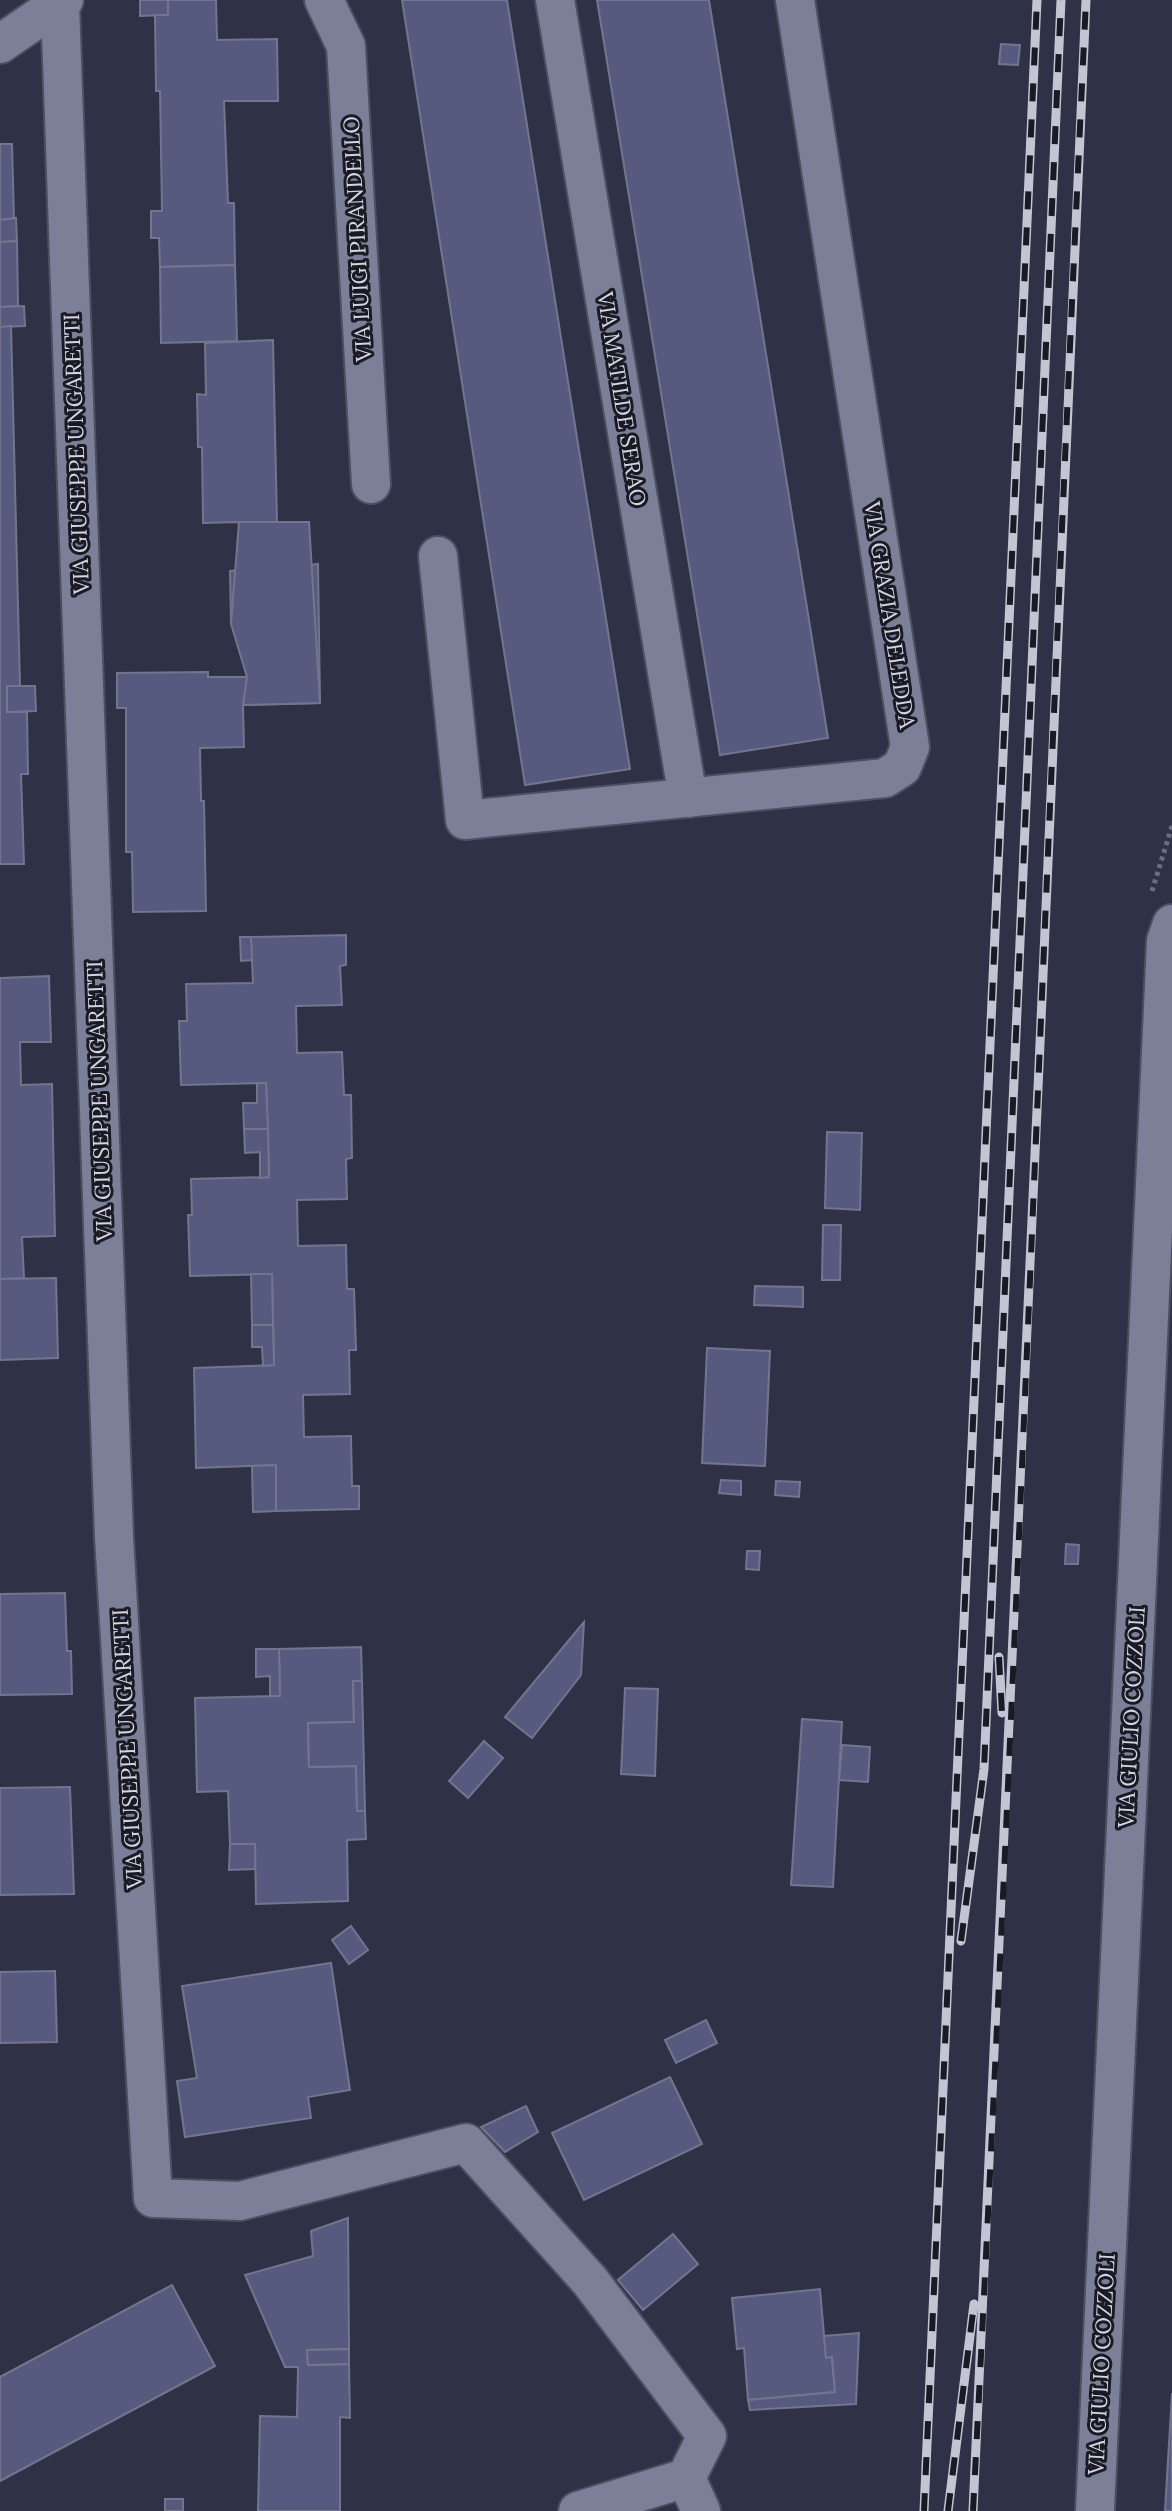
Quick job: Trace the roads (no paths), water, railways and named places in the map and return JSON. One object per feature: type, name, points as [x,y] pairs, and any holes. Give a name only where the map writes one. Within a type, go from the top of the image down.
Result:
[{"type":"street","name":"VIA LUIGI PIRANDELLO","points":[[324,0],[346,46],[371,484]]},
{"type":"street","name":"VIA MATILDE SERAO","points":[[555,0],[688,798]]},
{"type":"street","name":"VIA GRAZIA DELEDDA","points":[[438,556],[465,820],[885,778],[902,767],[910,747],[795,0]]},
{"type":"street","points":[[0,44],[62,2]]},
{"type":"street","name":"VIA GIUSEPPE UNGARETTI","points":[[62,2],[114,1537],[153,2198],[240,2201],[466,2143],[590,2281],[707,2436],[693,2494]]},
{"type":"street","name":"VIA GIULIO COZZOLI","points":[[1095,2511],[1166,941],[1172,924]]},
{"type":"street","points":[[578,2511],[693,2494]]},
{"type":"railway","points":[[924,2511],[1037,0]]},
{"type":"railway","points":[[961,1941],[984,1769],[1061,0]]},
{"type":"railway","points":[[973,2511],[1004,1883],[1086,0]]},
{"type":"railway","points":[[999,1657],[1002,1713]]},
{"type":"railway","points":[[948,2511],[974,2304]]}]
